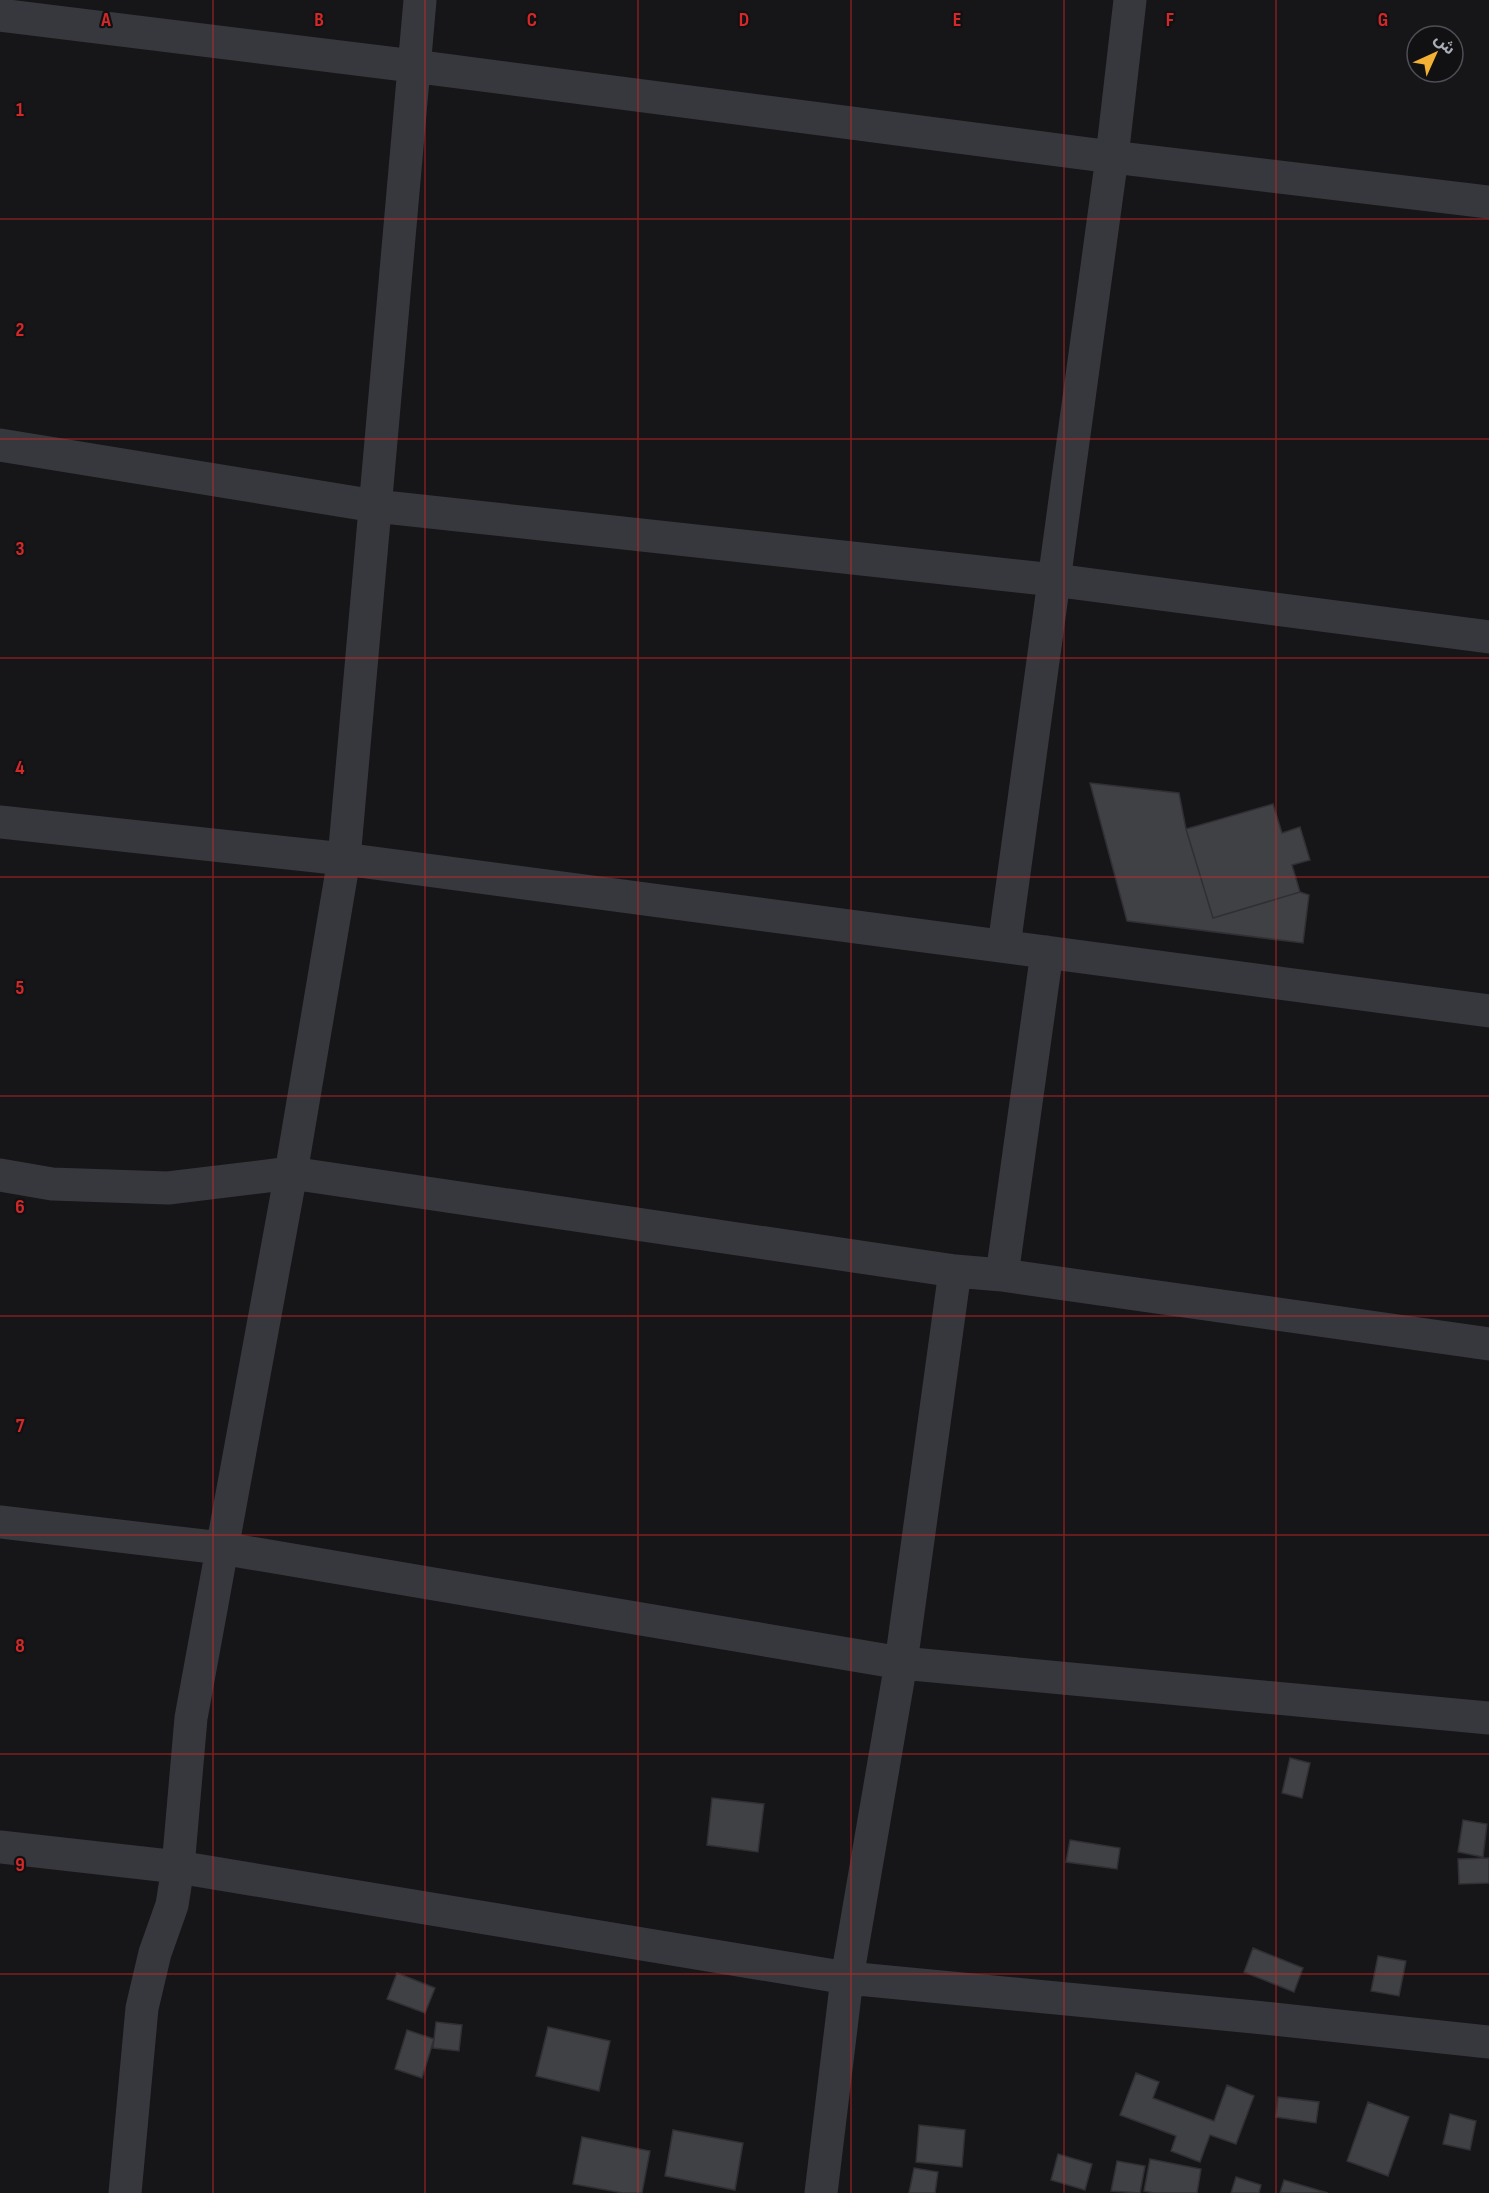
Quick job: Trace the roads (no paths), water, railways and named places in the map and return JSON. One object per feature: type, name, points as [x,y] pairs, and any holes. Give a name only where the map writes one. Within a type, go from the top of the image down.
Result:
[{"type":"street","points":[[126,2193],[142,2008],[155,1953],[172,1905],[178,1867],[191,1718],[291,1173],[344,859],[420,0]]},
{"type":"street","points":[[1004,946],[1112,157],[1130,0]]},
{"type":"street","points":[[0,15],[1112,157],[1489,201]]},
{"type":"street","points":[[0,445],[375,506],[1054,580],[1489,637]]},
{"type":"street","points":[[0,822],[344,859],[1489,1011]]},
{"type":"street","points":[[1002,1275],[1047,952]]},
{"type":"street","points":[[0,1175],[52,1184],[168,1188],[291,1173],[955,1271],[1002,1275],[1489,1344]]},
{"type":"street","points":[[821,2193],[847,1978],[901,1663],[955,1271]]},
{"type":"street","points":[[0,1522],[221,1548],[901,1663],[1489,1718]]},
{"type":"street","points":[[0,1847],[178,1867],[847,1978],[1489,2042]]}]
